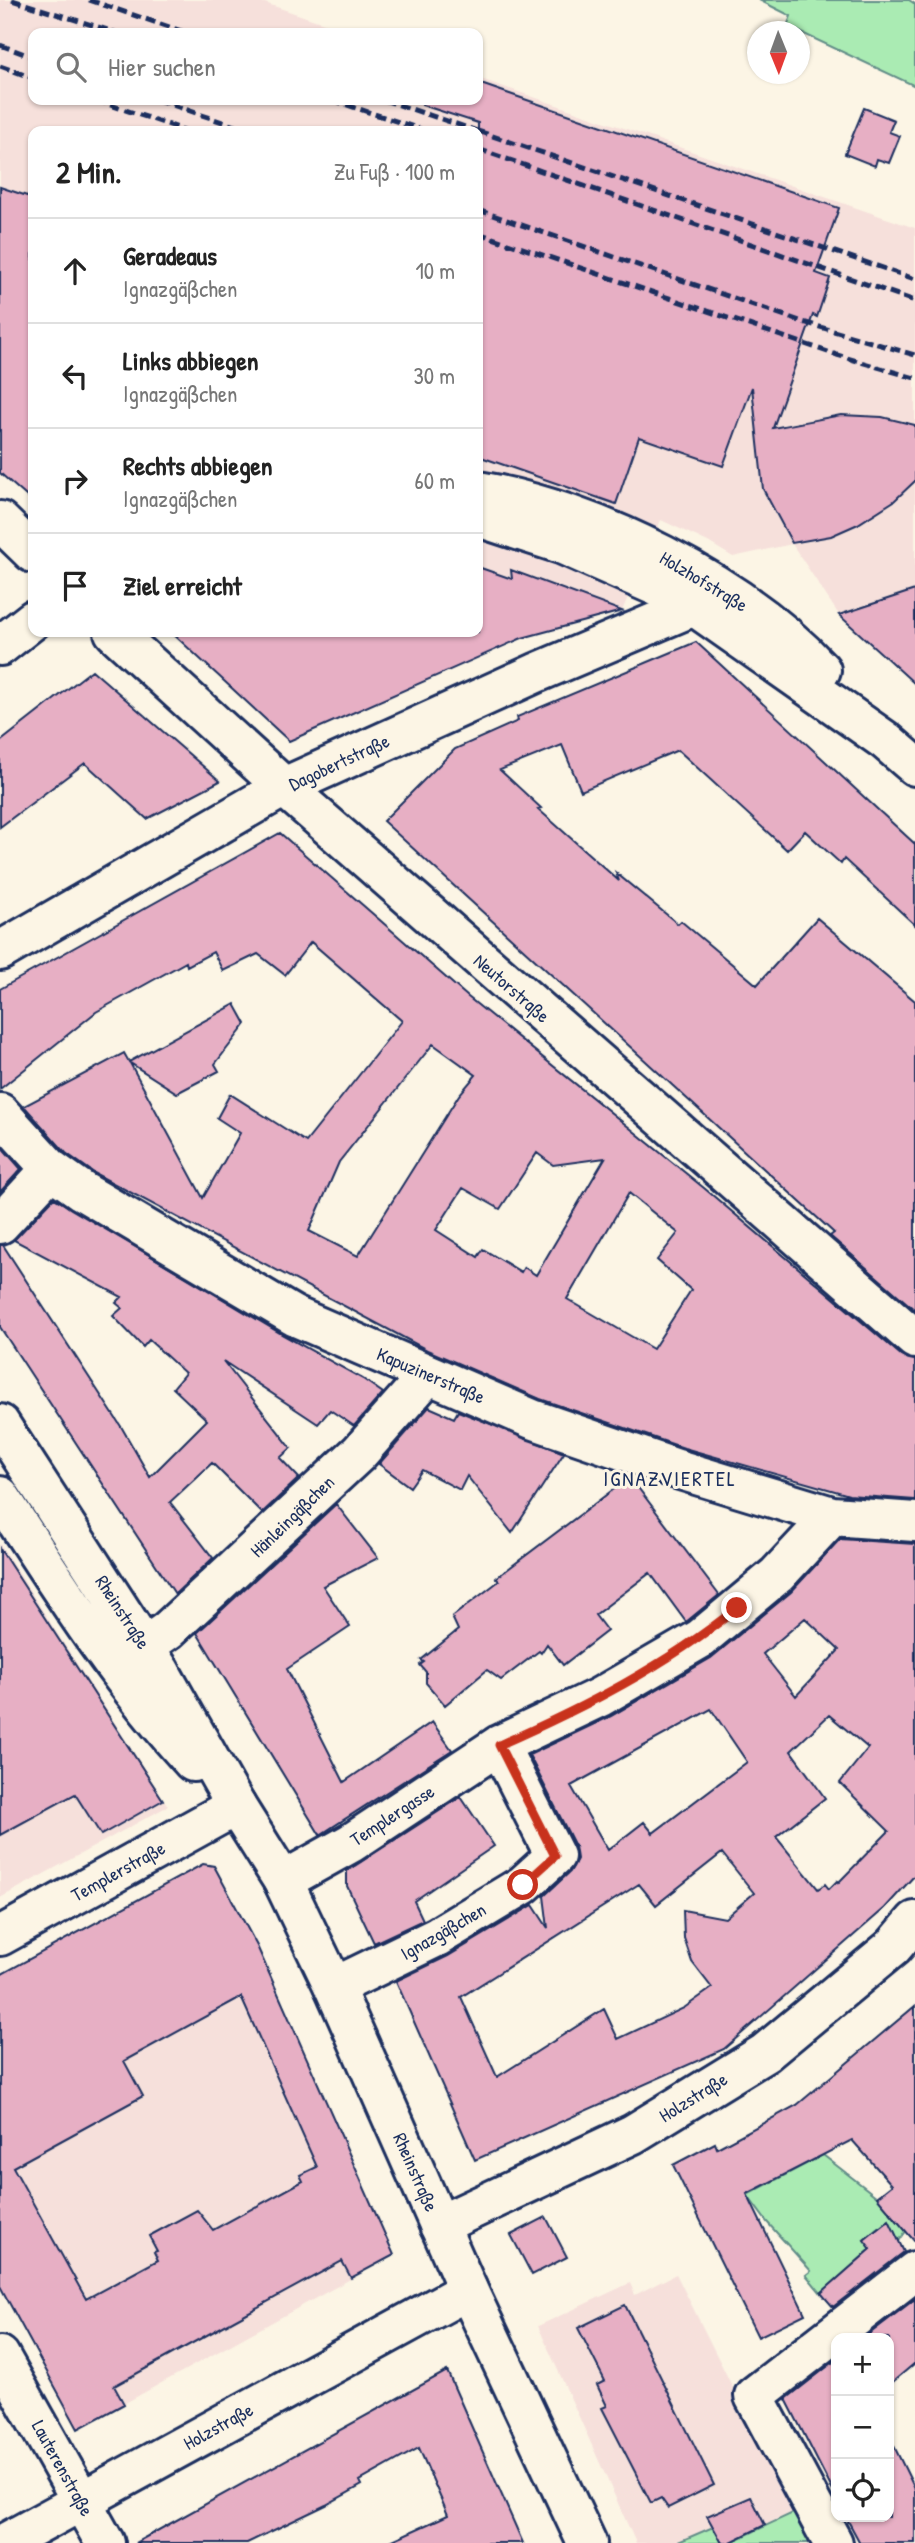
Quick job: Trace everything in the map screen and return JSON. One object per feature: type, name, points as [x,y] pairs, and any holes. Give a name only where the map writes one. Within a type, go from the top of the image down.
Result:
[{"type":"street","name":"Holzhofstraße","points":[[483,492],[514,499],[610,532],[687,566],[712,599],[915,766]]},
{"type":"street","name":"Holzhofstraße","points":[[483,519],[712,599]]},
{"type":"street","points":[[0,521],[28,548]]},
{"type":"street","name":"Dagobertstraße","points":[[0,951],[284,787],[502,688],[712,599]]},
{"type":"street","points":[[0,646],[28,624]]},
{"type":"street","name":"Neutorstraße","points":[[119,637],[284,787],[915,1339]]},
{"type":"street","name":"Kapuzinerstraße","points":[[0,1113],[51,1169],[93,1198],[294,1316],[532,1419],[677,1469],[832,1516],[915,1522]]},
{"type":"street","points":[[0,1224],[51,1169]]},
{"type":"street","name":"Hänleingäßchen","points":[[145,1647],[168,1630],[359,1453],[428,1375]]},
{"type":"street","name":"Rheinstraße","points":[[2,1428],[145,1647],[236,1806],[283,1881],[334,1987],[468,2290],[587,2543]]},
{"type":"street","name":"Rheinstraße","points":[[0,1496],[88,1630],[145,1707],[236,1806]]},
{"type":"street","points":[[499,1745],[600,1697],[700,1639],[777,1575],[832,1516]]},
{"type":"street","name":"Templergasse","points":[[283,1881],[351,1843],[499,1745]]},
{"type":"street","name":"Ignazgäßchen","points":[[334,1987],[437,1937],[523,1885],[555,1856],[499,1745]]},
{"type":"street","name":"Templerstraße","points":[[0,1936],[236,1806]]},
{"type":"street","name":"Holzstraße","points":[[439,2225],[633,2134],[765,2053],[892,1947],[915,1921]]},
{"type":"street","points":[[832,2543],[754,2396],[915,2271]]},
{"type":"street","name":"Holzstraße","points":[[5,2543],[468,2290]]},
{"type":"street","name":"Lauterenstraße","points":[[0,2356],[105,2543]]},
{"type":"shaded area","points":[[0,0],[256,0],[338,28],[28,28],[28,105],[483,105],[483,80],[915,228],[915,684],[839,615],[792,544],[733,557],[661,520],[622,611],[517,639],[289,741],[176,637],[483,637],[483,126],[28,126],[28,498],[0,473]]},
{"type":"shaded area","points":[[0,1544],[168,1806],[0,1898]]},
{"type":"shaded area","points":[[257,1946],[394,2255],[78,2429],[0,2286],[0,2085]]},
{"type":"shaded area","points":[[676,2274],[795,2512],[729,2543],[722,2543],[713,2527],[676,2543],[636,2543],[538,2326],[630,2283],[635,2295]]},
{"type":"green space","points":[[759,0],[909,0],[915,4],[915,86],[810,37],[810,21],[789,21],[791,16]]},
{"type":"green space","points":[[823,2155],[877,2197],[906,2231],[899,2241],[879,2227],[864,2240],[871,2249],[821,2293],[806,2275],[811,2271],[747,2195]]},
{"type":"green space","points":[[795,2512],[810,2543],[729,2543]]},
{"type":"green space","points":[[713,2527],[722,2543],[676,2543]]},
{"type":"building","points":[[483,85],[839,208],[816,273],[830,278],[817,317],[813,315],[773,428],[841,415],[882,417],[915,425],[915,481],[894,501],[858,524],[831,536],[792,543],[763,489],[752,387],[723,466],[639,437],[616,504],[483,458],[483,126],[478,126],[478,123],[422,105],[483,105]]},
{"type":"building","points":[[864,108],[894,120],[889,132],[900,136],[889,163],[877,159],[875,166],[845,154]]},
{"type":"building","points":[[0,187],[28,196],[28,498],[0,473]]},
{"type":"building","points":[[483,569],[512,579],[511,570],[622,611],[522,638],[289,741],[176,637],[483,637]]},
{"type":"building","points":[[915,590],[915,684],[839,615]]},
{"type":"building","points":[[696,642],[915,844],[915,925],[844,859],[841,864],[805,831],[787,850],[678,750],[581,791],[562,745],[500,770],[541,808],[538,809],[619,881],[616,873],[678,924],[681,921],[757,985],[817,918],[915,1001],[915,1310],[830,1236],[834,1233],[383,821],[455,749],[518,721],[517,717]]},
{"type":"building","points":[[92,670],[220,781],[147,819],[85,763],[0,827],[0,742]]},
{"type":"building","points":[[280,833],[468,997],[704,1188],[901,1355],[915,1360],[915,1500],[849,1495],[684,1448],[540,1399],[427,1350],[94,1173],[66,1153],[24,1106],[124,1053],[129,1062],[235,1004],[246,1024],[215,1064],[219,1071],[177,1093],[130,1063],[203,1198],[240,1133],[217,1118],[230,1094],[306,1142],[402,1021],[311,942],[285,975],[258,954],[223,971],[213,952],[187,966],[186,962],[96,1012],[0,1089],[0,989]],"holes":[[[433,1044],[476,1075],[459,1095],[358,1256],[309,1231],[339,1162]],[[537,1153],[553,1165],[605,1158],[536,1275],[524,1267],[521,1272],[483,1249],[478,1257],[436,1230],[463,1188],[500,1209]],[[629,1193],[678,1233],[657,1260],[691,1290],[653,1349],[567,1299]]]},
{"type":"building","points":[[0,1145],[21,1169],[0,1192]]},
{"type":"building","points":[[54,1198],[383,1393],[354,1426],[330,1410],[318,1424],[223,1361],[291,1448],[280,1458],[299,1478],[262,1513],[212,1463],[170,1502],[213,1558],[175,1594],[0,1327],[0,1245],[3,1245],[122,1428],[150,1477],[207,1420],[173,1388],[185,1373],[149,1340],[143,1347],[113,1316],[122,1308],[116,1303],[122,1297],[14,1240]]},
{"type":"building","points":[[429,1407],[454,1418],[458,1411],[564,1453],[512,1533],[467,1476],[460,1490],[422,1470],[410,1487],[379,1464]]},
{"type":"building","points":[[630,1477],[719,1595],[686,1622],[650,1573],[595,1615],[607,1631],[563,1665],[547,1644],[541,1653],[539,1651],[501,1680],[487,1670],[445,1705],[426,1683],[426,1672],[420,1665],[424,1662],[421,1660],[458,1630],[452,1617],[499,1581],[496,1578]]},
{"type":"building","points":[[336,1504],[378,1558],[323,1586],[350,1627],[287,1669],[344,1782],[432,1722],[452,1750],[320,1835],[197,1633]]},
{"type":"building","points":[[840,1539],[915,1544],[915,1875],[885,1908],[724,2049],[475,2160],[396,1981],[448,1956],[533,1905],[548,1928],[544,1896],[570,1872],[577,1859],[575,1846],[529,1755],[611,1716],[711,1658],[791,1592]],"holes":[[[805,1618],[839,1650],[796,1696],[763,1654]],[[711,1709],[747,1762],[653,1833],[644,1822],[608,1850],[571,1786]],[[829,1715],[868,1748],[840,1783],[889,1831],[829,1889],[825,1884],[818,1889],[776,1837],[825,1798],[791,1751]],[[722,1853],[754,1893],[725,1918],[683,1910],[684,1938],[692,1962],[712,1988],[684,2008],[618,2039],[604,2009],[497,2077],[461,1997],[639,1884],[656,1905]]]},
{"type":"building","points":[[0,1549],[163,1800],[101,1835],[75,1794],[0,1835]]},
{"type":"building","points":[[461,1797],[494,1846],[414,1901],[423,1920],[374,1943],[347,1886],[347,1871]]},
{"type":"building","points":[[203,1864],[214,1866],[257,1946],[394,2255],[351,2278],[342,2261],[114,2386],[124,2404],[78,2429],[0,2286],[0,1975]],"holes":[[[241,1997],[317,2167],[300,2175],[303,2181],[213,2230],[197,2210],[149,2236],[157,2251],[154,2252],[158,2260],[86,2299],[13,2167],[143,2096],[124,2061]]]},
{"type":"building","points":[[915,2006],[915,2242],[877,2197],[892,2185],[852,2140],[747,2194],[805,2314],[758,2337],[673,2165],[715,2143],[717,2148],[797,2105]]},
{"type":"building","points":[[546,2217],[567,2257],[532,2275],[511,2235]]},
{"type":"building","points":[[889,2220],[904,2252],[833,2307],[821,2293],[871,2249],[864,2240]]},
{"type":"building","points":[[915,2299],[915,2363],[894,2381],[894,2333],[871,2333]]},
{"type":"building","points":[[625,2305],[714,2485],[668,2508],[661,2498],[651,2503],[602,2408],[607,2406],[597,2385],[605,2381],[578,2328]]},
{"type":"building","points":[[831,2364],[831,2487],[786,2399]]},
{"type":"building","points":[[447,2371],[523,2543],[386,2543],[448,2515],[419,2448],[360,2481],[362,2485],[326,2505],[247,2543],[135,2543]]},
{"type":"building","points":[[894,2446],[915,2489],[915,2543],[860,2543],[849,2522],[894,2522]]},
{"type":"building","points":[[751,2497],[765,2525],[729,2543],[722,2543],[707,2516]]},
{"type":"railway","points":[[12,0],[101,28]]},
{"type":"railway","points":[[89,0],[172,28]]},
{"type":"railway","points":[[0,45],[28,55]]},
{"type":"railway","points":[[0,66],[28,76]]},
{"type":"railway","points":[[111,105],[172,126]]},
{"type":"railway","points":[[173,105],[234,126]]},
{"type":"railway","points":[[347,105],[411,126]]},
{"type":"railway","points":[[399,105],[462,126]]},
{"type":"railway","points":[[483,133],[915,279]]},
{"type":"railway","points":[[483,151],[915,301]]},
{"type":"railway","points":[[483,212],[803,322],[915,355]]},
{"type":"railway","points":[[483,235],[837,355],[915,378]]},
{"type":"district","name":"IGNAZVIERTEL","points":[[670,1478]]},
{"type":"route","points":[[523,1885],[550,1864],[555,1856],[554,1848],[499,1745],[600,1697],[700,1639],[737,1608]]}]
